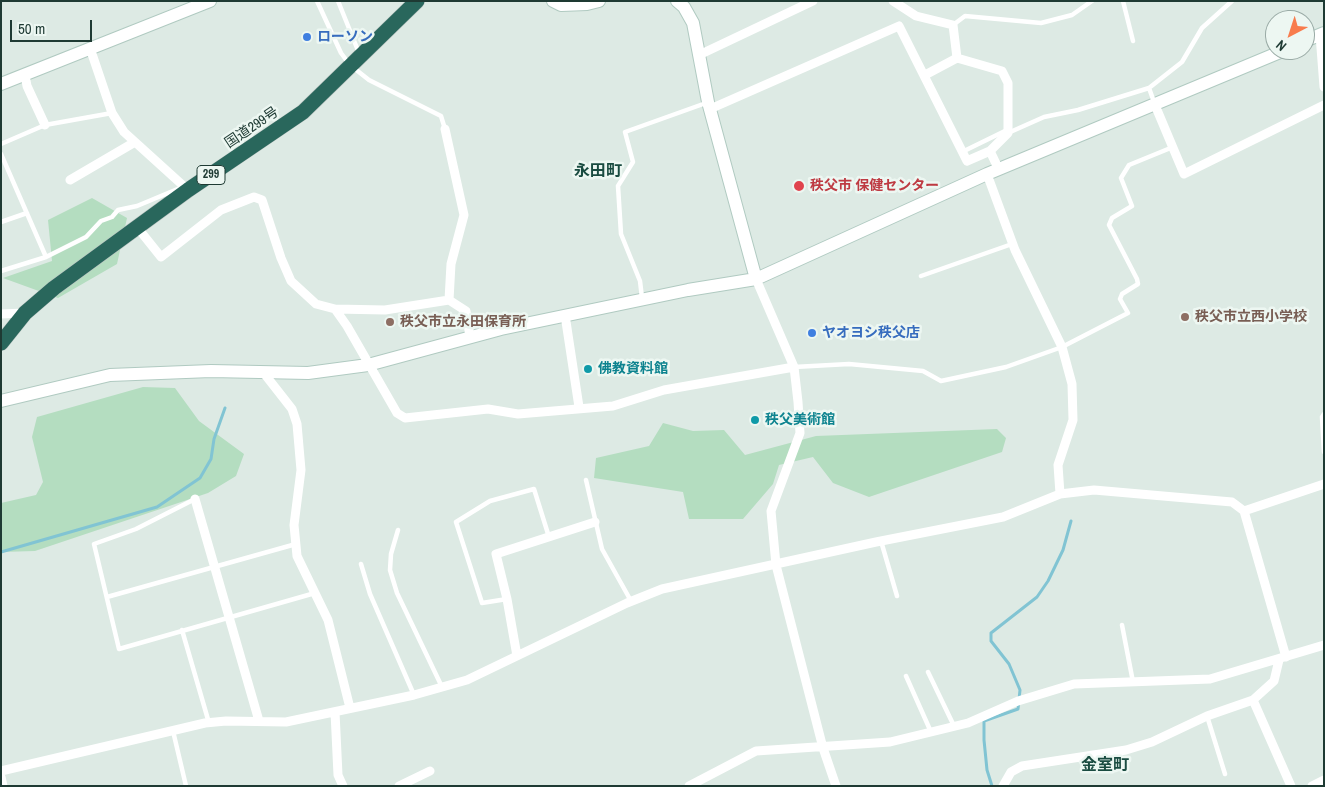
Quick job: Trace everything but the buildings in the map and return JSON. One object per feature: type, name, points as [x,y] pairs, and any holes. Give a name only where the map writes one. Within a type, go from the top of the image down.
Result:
[{"type":"highway","name":"国道299号","points":[[1,342],[25,312],[185,188],[303,112],[417,1]]},
{"type":"street","points":[[1,84],[90,48],[187,5],[210,1]]},
{"type":"street","points":[[553,1],[562,5],[587,4],[599,1]]},
{"type":"street","points":[[676,1],[684,7],[693,22],[709,105],[756,278],[794,367],[800,433],[772,511],[776,565],[823,748],[836,786]]},
{"type":"street","points":[[699,54],[813,1]]},
{"type":"street","points":[[893,1],[916,16],[953,24],[957,58]]},
{"type":"street","points":[[709,105],[899,26],[967,161],[990,150],[1008,131],[1008,83],[1002,71],[957,58],[925,75]]},
{"type":"street","points":[[1322,34],[1324,87]]},
{"type":"street","points":[[90,48],[112,113],[124,132],[185,188]]},
{"type":"street","points":[[1,401],[110,375],[308,373],[368,365],[470,337],[756,278],[993,172],[1265,58]]},
{"type":"street","points":[[25,75],[27,86],[45,125]]},
{"type":"street","points":[[1155,105],[1184,174],[1324,105]]},
{"type":"street","points":[[445,129],[464,215],[451,264],[449,300]]},
{"type":"street","points":[[70,180],[135,142]]},
{"type":"street","points":[[990,150],[993,172],[1013,244],[1062,348],[1072,384],[1073,420],[1058,465],[1060,494]]},
{"type":"street","points":[[137,227],[160,257],[221,210],[254,197],[262,200],[281,258],[292,282],[316,304],[335,309],[385,310],[449,300],[466,311],[470,337]]},
{"type":"street","points":[[335,309],[348,326],[368,365],[397,413],[405,418],[488,409],[518,414],[613,406],[664,390],[794,367]]},
{"type":"street","points":[[1,314],[25,312]]},
{"type":"street","points":[[565,316],[578,408]]},
{"type":"street","points":[[263,372],[292,409],[297,424],[301,470],[294,525],[297,556],[328,620],[350,708]]},
{"type":"street","points":[[1244,511],[1324,484]]},
{"type":"street","points":[[1,771],[208,723],[286,722],[414,695],[467,680],[631,601],[662,589],[880,541],[1002,517],[1060,494],[1094,490],[1232,502],[1244,511],[1283,658],[1274,681],[1253,700],[1207,716],[1152,742],[1126,750],[1022,766],[1011,772],[1003,786]]},
{"type":"street","points":[[195,499],[259,721]]},
{"type":"street","points":[[517,656],[508,599],[496,554],[595,522]]},
{"type":"street","points":[[689,786],[756,751],[890,742],[954,726],[1074,684],[1210,679],[1324,645]]},
{"type":"street","points":[[1253,700],[1291,786]]},
{"type":"street","points":[[335,712],[338,776],[343,786]]},
{"type":"street","points":[[399,786],[430,771]]},
{"type":"street","points":[[1,777],[3,786]]},
{"type":"street","points":[[1312,786],[1324,780]]},
{"type":"lane","points":[[318,1],[341,53],[355,60]]},
{"type":"lane","points":[[338,1],[355,60],[369,80],[441,116],[445,129]]},
{"type":"lane","points":[[953,24],[965,16],[1041,23],[1072,15],[1092,1]]},
{"type":"lane","points":[[1123,1],[1133,41]]},
{"type":"lane","points":[[962,152],[1044,117],[1078,110],[1149,88],[1182,62],[1202,28],[1232,1]]},
{"type":"lane","points":[[1149,88],[1155,105]]},
{"type":"lane","points":[[642,300],[640,281],[621,234],[618,186],[633,162],[625,132],[709,105]]},
{"type":"lane","points":[[1,144],[45,125],[112,113]]},
{"type":"lane","points":[[794,367],[849,364],[923,371],[941,382],[1006,367],[1062,348],[1128,313],[1120,299],[1122,294],[1138,284],[1137,279],[1109,225],[1112,218],[1132,206],[1120,178],[1129,165],[1173,147]]},
{"type":"lane","points":[[1,154],[46,257]]},
{"type":"lane","points":[[1,271],[46,257],[86,237],[101,221],[112,217],[118,210],[137,206],[185,188]]},
{"type":"lane","points":[[1,222],[27,213]]},
{"type":"lane","points":[[921,276],[1013,244]]},
{"type":"lane","points":[[1324,414],[1322,417],[1324,452]]},
{"type":"lane","points":[[586,480],[602,549],[631,601]]},
{"type":"lane","points":[[508,599],[482,603],[456,522],[490,501],[534,489],[550,536]]},
{"type":"lane","points":[[195,499],[136,529],[94,544],[119,649],[315,593]]},
{"type":"lane","points":[[398,530],[391,554],[390,570],[397,593],[442,687]]},
{"type":"lane","points":[[880,541],[897,596]]},
{"type":"lane","points":[[107,597],[296,544]]},
{"type":"lane","points":[[361,564],[370,594],[414,695]]},
{"type":"lane","points":[[1122,625],[1133,682]]},
{"type":"lane","points":[[182,630],[208,723]]},
{"type":"lane","points":[[928,672],[954,726]]},
{"type":"lane","points":[[906,676],[931,732]]},
{"type":"lane","points":[[1207,716],[1226,774]]},
{"type":"lane","points":[[173,730],[186,786]]},
{"type":"green space","points":[[92,198],[127,218],[117,264],[58,298],[3,278],[52,261],[48,220]]},
{"type":"green space","points":[[143,387],[175,388],[199,421],[244,454],[236,476],[208,493],[35,551],[1,552],[1,503],[36,495],[43,482],[32,437],[37,417]]},
{"type":"green space","points":[[663,423],[693,431],[724,430],[745,455],[816,436],[997,429],[1006,438],[1002,452],[869,497],[833,483],[813,457],[779,465],[773,484],[743,519],[689,519],[683,492],[594,478],[596,458],[649,446]]},
{"type":"waterway","points":[[1,552],[157,507],[200,478],[211,459],[214,439],[225,408]]},
{"type":"waterway","points":[[992,786],[987,770],[984,721],[1018,709],[1020,690],[1009,664],[991,641],[991,633],[1037,597],[1048,581],[1063,550],[1071,521]]},
{"type":"place","name":"ローソン","points":[[307,37]]},
{"type":"place","name":"秩父市 保健センター","points":[[799,186]]},
{"type":"place","name":"秩父市立西小学校","points":[[1185,317]]},
{"type":"place","name":"秩父市立永田保育所","points":[[390,322]]},
{"type":"place","name":"ヤオヨシ秩父店","points":[[812,333]]},
{"type":"place","name":"佛教資料館","points":[[588,369]]},
{"type":"place","name":"秩父美術館","points":[[755,420]]},
{"type":"district","name":"永田町","points":[[598,172]]},
{"type":"district","name":"金室町","points":[[1105,766]]}]
